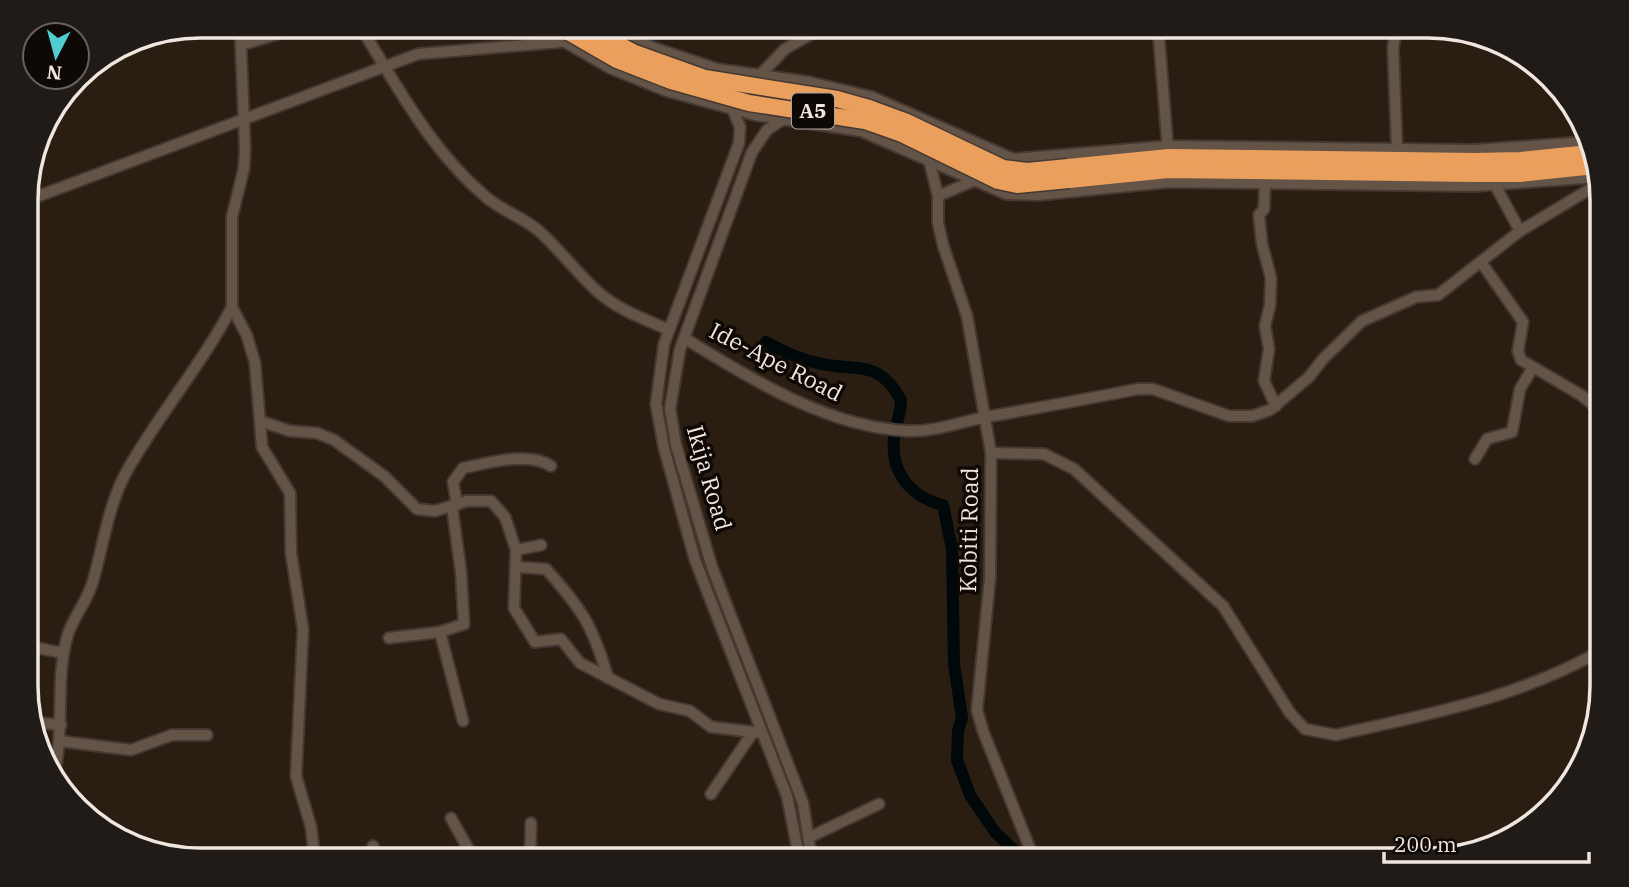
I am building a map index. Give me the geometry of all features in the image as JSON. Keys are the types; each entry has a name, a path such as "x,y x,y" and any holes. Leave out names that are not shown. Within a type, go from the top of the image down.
{"highway":[{"name":"A5","path":"569,38 671,81 749,103 865,121 902,134 998,181 1017,185 1069,173 1168,164 1497,161 1583,154"},
{"name":"A5","path":"607,38 635,52 705,78 827,97 869,108 907,122 1003,168 1069,173"},
{"name":"A5","path":"1168,164 1475,174 1520,174 1587,167"}],"street":[{"path":"240,38 244,168 232,217 232,307 251,348 262,447 290,493 291,553 303,629 296,776 311,827 314,848"},
{"path":"240,45 264,38"},
{"path":"367,38 450,162 487,199 532,225 599,293 669,330"},
{"path":"39,196 433,51 530,38"},
{"path":"567,38 641,81 733,110 826,123 861,131 1006,194 1024,195 1168,164 1265,181 1495,185 1589,178"},
{"path":"637,38 703,65 833,87 893,105 1013,159 1168,164 1397,149 1508,149 1579,143"},
{"path":"759,76 785,49 804,38"},
{"path":"1159,38 1168,164"},
{"path":"1395,38 1397,149"},
{"path":"826,123 833,87"},
{"name":"Ikija Road","path":"733,110 740,127 739,142 669,330 657,386 657,414 695,560 757,733 787,796 797,848"},
{"name":"Ikija Road","path":"785,118 766,130 752,152 684,338 671,389 670,409 676,445 712,567 803,803 811,848"},
{"name":"Kobiti Road","path":"929,160 938,196 938,223 967,316 991,453 990,578 977,710 1030,848"},
{"path":"938,196 974,181"},
{"path":"1265,181 1264,209 1259,215 1262,244 1271,278 1270,304 1265,326 1269,349 1264,381 1276,406 1309,377 1323,359 1362,321 1416,297 1438,295 1520,231 1589,189"},
{"path":"1495,185 1520,231"},
{"path":"1482,262 1523,322 1518,356 1532,369 1590,402"},
{"path":"56,759 61,726 63,653 72,624 92,584 112,504 125,473 232,307"},
{"name":"Ide-Ape Road","path":"684,338 737,370 818,411 907,431 1138,389 1153,389 1229,416 1252,416 1276,406"},
{"path":"1475,459 1488,439 1512,432 1520,389 1532,369"},
{"path":"260,421 290,431 317,433 334,440 384,476 417,509 425,512 481,499 491,501 505,517 516,550 514,608 532,639 539,642 561,639 580,663 659,704 690,711 711,727 757,733 711,794"},
{"path":"991,453 1044,454 1074,469 1223,606 1290,713 1305,729 1318,734 1336,735 1497,698 1552,677 1590,656"},
{"path":"389,638 440,632 463,626 453,482 463,468 517,460 541,461 551,466"},
{"path":"516,550 541,545"},
{"path":"516,567 546,569 569,595 591,625 608,678"},
{"path":"440,632 463,721"},
{"path":"38,648 63,653"},
{"path":"43,723 61,726"},
{"path":"59,741 131,750 172,735 207,735"},
{"path":"810,837 879,804"},
{"path":"452,818 468,848"},
{"path":"530,848 531,822"}],"waterway":[{"path":"766,342 814,362 876,373 893,387 901,400 894,445 898,469 911,488 943,505 952,549 954,664 962,718 958,731 957,760 970,795 995,832 1012,848"}]}
